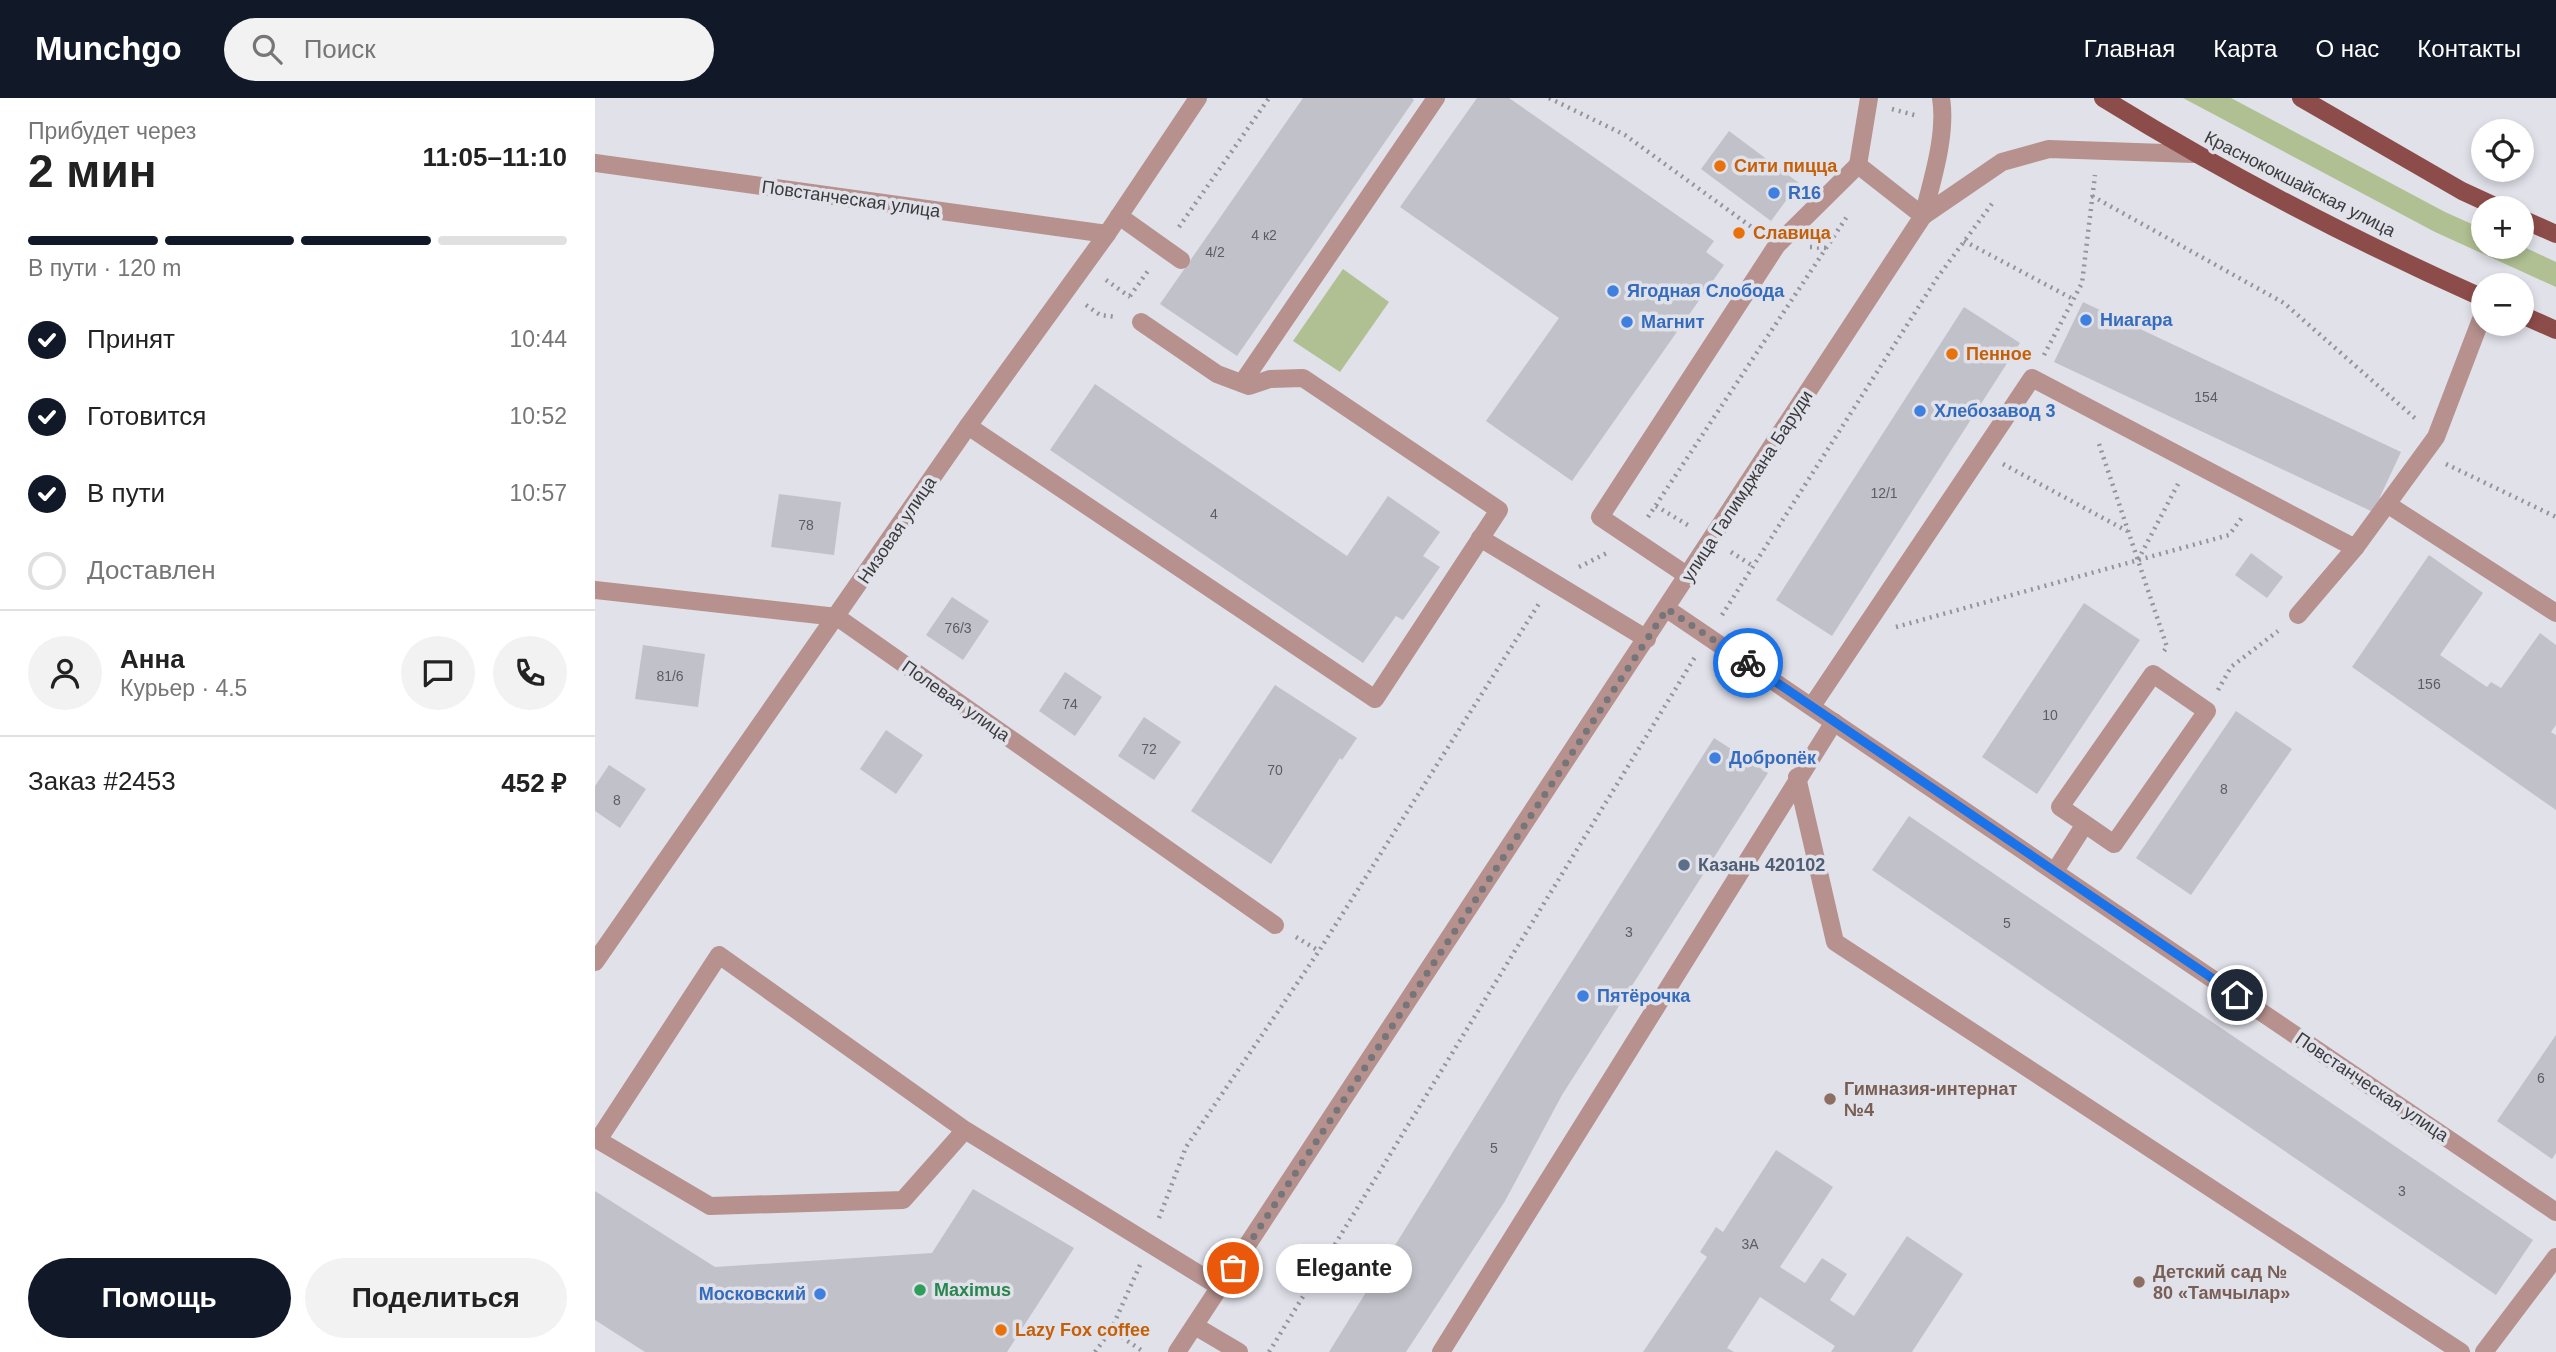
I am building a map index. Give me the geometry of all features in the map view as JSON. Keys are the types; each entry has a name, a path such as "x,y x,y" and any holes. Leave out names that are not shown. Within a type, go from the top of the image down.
{"main road":[{"name":"Краснококшайская улица","path":"2103,98 2193,154 2471,292"},
{"path":"2301,98 2473,196"},
{"path":"2534,224 2556,234"},
{"path":"2534,320 2556,330"}],"street":[{"name":"Низовая улица","path":"595,962 968,426 1107,234 1198,98"},
{"path":"1242,383 1436,98"},
{"path":"1688,576 1600,517 1777,245 1865,171 1869,98"},
{"name":"улица Галимджана Баруди","path":"1177,1352 1923,216 1938,154 1941,98"},
{"name":"улица Галимджана Баруди","path":"1923,216 2002,162 2049,149 2193,154"},
{"name":"Повстанческая улица","path":"595,163 1107,234"},
{"path":"1865,171 1923,216"},
{"path":"1119,216 1181,260"},
{"path":"968,426 1375,699 1499,510 1303,377 1270,379 1249,386 1217,374 1141,322"},
{"path":"2298,615 2355,548 2436,437 2475,336"},
{"path":"1812,706 2032,378 2355,548"},
{"path":"2387,504 2556,613"},
{"path":"1480,537 1647,639"},
{"name":"Полевая улица","path":"595,590 837,617 1275,925"},
{"name":"Повстанческая улица","path":"1667,609 2556,1212"},
{"path":"2153,674 2207,711 2114,844 2060,807 2153,674"},
{"path":"1441,1352 1833,722"},
{"path":"1797,777 1835,942 2461,1352"},
{"path":"2055,871 2085,824"},
{"path":"965,1130 903,1200 710,1206 598,1140 719,955 965,1130 1220,1287"},
{"path":"2484,1352 2556,1257"},
{"path":"1195,1325 1239,1352"}],"path":[{"path":"1130,296 1269,98"},
{"path":"1549,98 1625,135 1777,245 1827,248"},
{"path":"1888,108 1891,98"},
{"path":"1095,1352 1111,1330 1186,1147 1319,951 1553,581 1633,540 1827,248 1865,171"},
{"path":"2032,378 2082,283 2095,175 2083,172"},
{"path":"1269,1352 1708,636 1937,278 2002,190"},
{"path":"2091,196 2284,303 2436,437 2439,461 2556,517"},
{"path":"1964,241 2073,299"},
{"path":"1065,293 1100,314 1141,322"},
{"path":"2086,407 2167,647 2153,674"},
{"path":"1982,453 2128,532"},
{"path":"2138,560 2190,461"},
{"path":"1858,637 2229,535 2256,496"},
{"path":"2207,711 2231,667 2298,615"},
{"path":"1111,1330 1144,1352"}],"green space":[{"path":"2183,98 2231,98 2471,224 2471,248 2435,232"},
{"path":"2534,252 2556,262 2556,287 2534,277 2534,273 2525,273 2494,259 2534,259"},
{"path":"1343,269 1389,302 1340,372 1293,341"}],"building":[{"path":"1303,98 1414,100 1237,356 1160,304"},
{"name":"Ягодная Слобода","path":"1477,98 1509,98 1714,241 1706,252 1724,265 1572,481 1486,421 1559,318 1400,207"},
{"path":"1729,131 1799,183 1771,221 1701,169"},
{"path":"2083,302 2401,452 2373,512 2054,362"},
{"path":"1964,307 2020,343 1832,636 1776,600"},
{"path":"1095,384 1347,556 1388,496 1440,532 1423,556 1440,567 1403,620 1396,616 1363,663 1050,450"},
{"path":"779,494 841,502 834,555 771,547"},
{"path":"2251,553 2283,577 2267,598 2235,575"},
{"path":"2429,555 2483,593 2440,655 2487,687 2491,682 2501,688 2540,633 2556,645 2556,725 2551,732 2556,735 2556,810 2352,667"},
{"path":"952,597 989,621 963,660 926,635"},
{"path":"2084,603 2140,640 2037,794 1982,757"},
{"path":"643,645 705,654 698,707 635,699"},
{"path":"1065,672 1102,697 1075,736 1039,711"},
{"path":"1275,685 1357,738 1342,760 1340,758 1271,864 1191,811"},
{"path":"2236,711 2292,749 2191,895 2136,858"},
{"path":"1144,717 1181,742 1154,780 1118,756"},
{"path":"886,730 923,755 896,794 860,769"},
{"path":"1714,738 1768,773 1562,1095 1505,1201 1406,1352 1329,1352 1529,1029"},
{"path":"609,765 646,789 620,828 595,811 595,786"},
{"path":"1909,816 2533,1240 2496,1295 1872,870"},
{"path":"2556,1035 2556,1153 2552,1159 2497,1121"},
{"path":"1776,1150 1833,1187 1780,1267 1805,1283 1822,1258 1847,1274 1830,1300 1854,1316 1907,1236 1963,1274 1912,1352 1831,1352 1835,1346 1760,1297 1727,1348 1734,1352 1643,1352 1707,1257 1700,1252 1716,1227 1723,1232"},
{"name":"Московский","path":"973,1189 1074,1248 1007,1352 645,1352 595,1320 595,1191 715,1267 932,1253"}],"way so far":[{"path":"1233,1268 1667,609 1748,663"}],"place":[{"name":"Сити пицца","path":"1720,166"},
{"name":"R16","path":"1774,193"},
{"name":"Славица","path":"1739,233"},
{"name":"Ягодная Слобода","path":"1613,291"},
{"name":"Ниагара","path":"2086,320"},
{"name":"Магнит","path":"1627,322"},
{"name":"Пенное","path":"1952,354"},
{"name":"Хлебозавод 3","path":"1920,411"},
{"name":"Добропёк","path":"1715,758"},
{"name":"Казань 420102","path":"1684,865"},
{"name":"Пятёрочка","path":"1583,996"},
{"name":"Гимназия-интернат №4","path":"1830,1099"},
{"name":"Elegante","path":"1233,1268"},
{"name":"Детский сад № 80 «Тамчылар»","path":"2139,1282"},
{"name":"Maximus","path":"920,1290"},
{"name":"Московский","path":"820,1294"},
{"name":"Lazy Fox coffee","path":"1001,1330"}],"route":[{"path":"1748,663 2237,995"}]}
